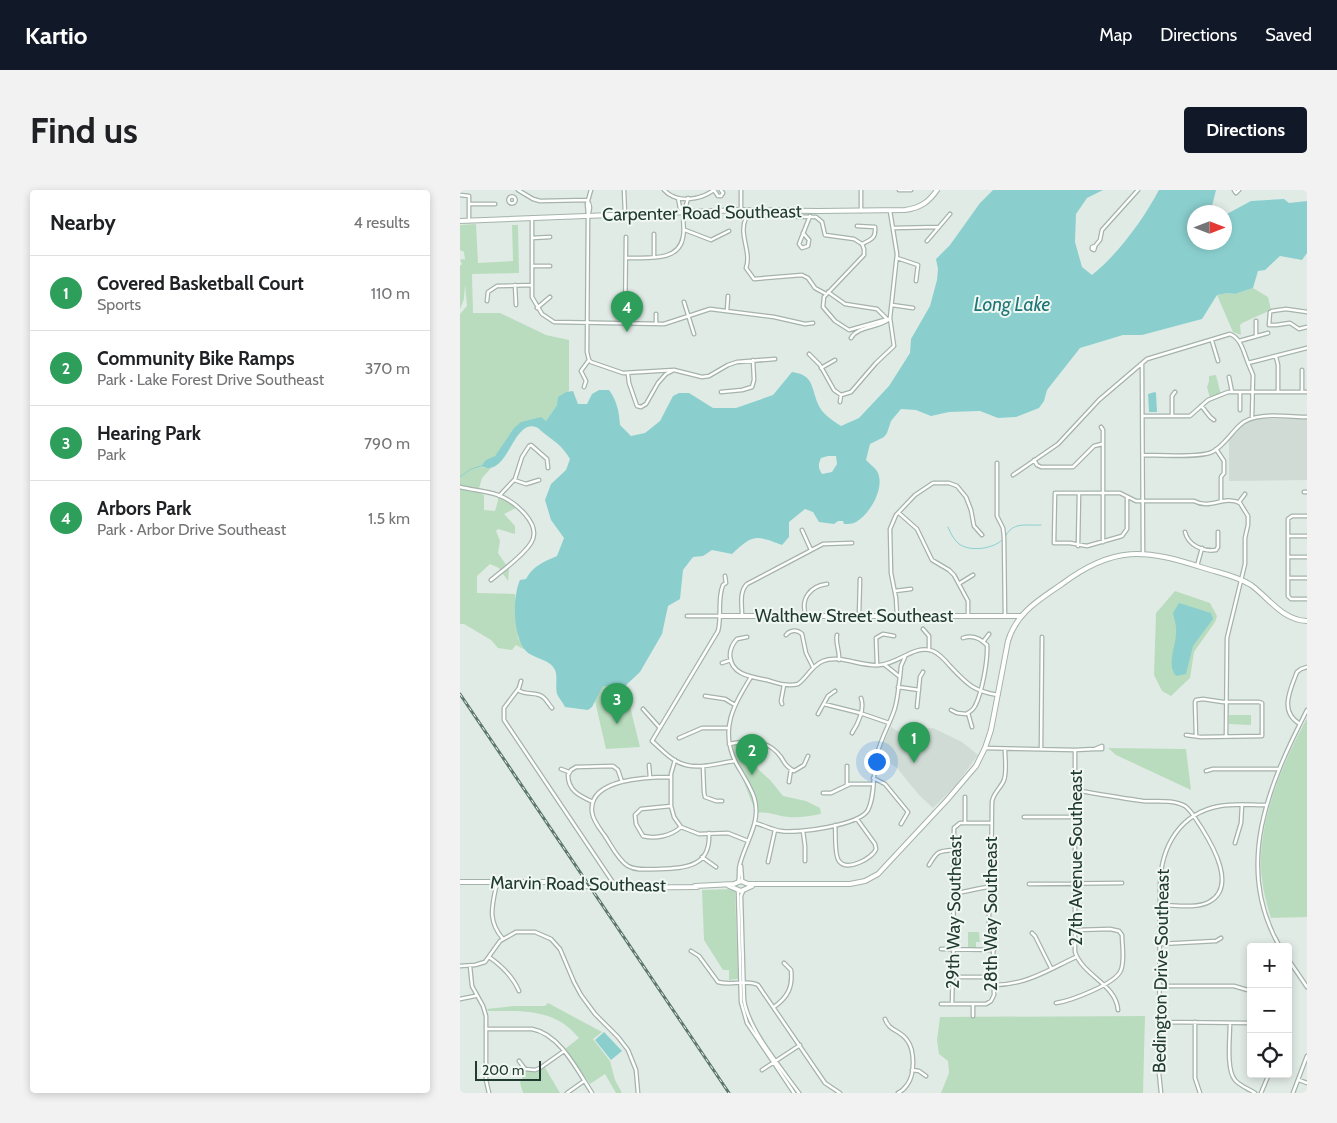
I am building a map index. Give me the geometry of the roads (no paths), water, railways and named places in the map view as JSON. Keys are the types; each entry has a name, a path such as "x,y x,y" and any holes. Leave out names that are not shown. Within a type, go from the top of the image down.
{"street":[{"path":"514,197 518,190 540,201 588,201"},
{"path":"589,360 587,352 587,204 591,190"},
{"path":"624,190 624,214"},
{"path":"664,190 671,196 678,198 699,198 714,190 720,196 723,194 721,190"},
{"path":"740,210 741,190"},
{"path":"861,190 861,211"},
{"path":"899,190 911,190"},
{"name":"Carpenter Road Southeast","path":"460,221 740,210 861,211 911,209 929,201 937,190"},
{"path":"1095,247 1100,240 1102,230 1138,190"},
{"path":"1234,190 1236,193 1239,190"},
{"path":"460,195 469,196 469,220"},
{"path":"678,198 681,210 684,212"},
{"path":"626,258 670,255 677,250 682,244 684,212 688,198"},
{"path":"469,204 495,204"},
{"path":"841,395 850,392 876,363 893,348 895,341 889,318 897,258 890,210"},
{"path":"928,241 950,214"},
{"path":"889,318 849,330 823,307 823,301 828,293 864,256 862,244 854,239 825,234 822,222 818,218 810,216 759,216 746,218 744,222 744,244 748,260 746,268 754,279 802,275 808,278 815,288 828,293 845,304 877,309 885,318 889,318"},
{"path":"803,233 809,240 808,246 805,248 799,246 800,240 810,216"},
{"path":"532,218 532,297 542,314 554,322 667,324 710,309 774,317 805,324 813,323"},
{"path":"856,226 875,227 876,235 874,239 862,244"},
{"path":"894,228 939,227"},
{"path":"684,230 711,240 729,231"},
{"path":"654,234 654,257"},
{"path":"625,324 626,236"},
{"path":"532,238 550,237"},
{"path":"897,258 918,265 916,281"},
{"path":"532,266 550,266"},
{"path":"486,301 488,292 497,286 532,284"},
{"path":"515,285 516,305"},
{"path":"728,296 728,311"},
{"path":"537,308 550,297"},
{"path":"684,302 694,334"},
{"path":"892,305 913,308"},
{"path":"1307,312 1286,309 1270,312 1269,324 1290,323 1299,329 1307,327"},
{"path":"656,314 656,324"},
{"path":"851,338 858,331 884,323 889,318"},
{"path":"1256,321 1256,336"},
{"path":"1239,341 1268,333"},
{"path":"1013,476 1059,444 1099,400 1143,362 1150,358 1230,334 1239,341 1253,375 1252,418"},
{"path":"1212,340 1218,361"},
{"path":"1248,363 1307,348"},
{"path":"809,354 821,368 834,390 841,395"},
{"path":"1276,356 1278,392"},
{"path":"589,360 628,373 673,370 705,377 734,363 775,359"},
{"path":"584,387 586,380 581,371 589,360"},
{"path":"721,392 752,387 754,380 753,360"},
{"path":"821,368 835,360"},
{"path":"1142,364 1143,553"},
{"path":"628,373 635,401 637,406 641,407 646,404 664,376 673,370"},
{"path":"1302,370 1302,392"},
{"path":"1229,377 1232,392"},
{"path":"1172,416 1172,396 1176,392"},
{"path":"1142,416 1190,416 1208,400 1232,392 1307,392"},
{"path":"1240,392 1240,410"},
{"path":"840,402 841,395"},
{"path":"1201,406 1206,410 1208,417 1214,420"},
{"path":"1143,455 1207,454 1216,449 1240,424 1252,418 1307,417"},
{"path":"1101,427 1103,430 1103,542"},
{"path":"1034,460 1041,467 1073,467 1094,446 1103,444"},
{"path":"499,496 514,480 528,446 531,445 547,459 548,468"},
{"path":"1216,449 1224,461 1224,472 1221,477 1221,500"},
{"path":"997,463 997,516 1003,528 1004,537 1005,616"},
{"path":"514,480 526,484 539,480"},
{"path":"897,616 891,573 890,529 893,521 915,495 929,484 954,484 966,497 974,526 982,535"},
{"path":"460,487 499,496 522,511 530,522 534,536 530,545 491,580"},
{"path":"1127,497 1127,529 1122,536 1087,546 1054,543 1055,494 1120,494 1127,497 1136,501 1194,501 1202,505 1208,505 1221,500 1239,502 1246,512 1248,520 1243,569 1227,638 1226,737"},
{"path":"1078,546 1079,494"},
{"path":"1239,502 1245,494"},
{"path":"899,513 917,528 932,560 950,571 960,584 968,601 968,616"},
{"path":"1307,516 1292,516 1289,517 1288,521 1288,596 1291,599 1307,599"},
{"path":"802,530 811,550"},
{"path":"1184,532 1188,541 1202,548 1216,550 1218,547 1218,532"},
{"path":"1288,536 1307,536"},
{"path":"742,615 743,588 756,579 823,544 852,544"},
{"path":"1197,566 1202,548"},
{"path":"737,886 744,883 855,884 874,877 886,868 976,766 991,730 1008,640 1020,616 1087,566 1110,557 1143,553 1160,555 1240,580 1255,589 1277,609 1297,619 1307,620"},
{"path":"1288,557 1307,557"},
{"path":"960,584 973,575"},
{"path":"725,576 726,583 720,592 721,616 718,631 652,741 675,760 688,766 703,766 735,761"},
{"path":"1288,578 1307,578"},
{"path":"859,616 860,579"},
{"path":"806,616 804,605 806,595 814,589 827,584"},
{"path":"895,591 911,589"},
{"name":"Walthew Street Southeast","path":"687,616 1020,616"},
{"path":"923,629 929,636 930,650"},
{"path":"786,635 793,630 799,631 802,634 806,653 813,667"},
{"path":"877,665 876,638 883,634 894,636"},
{"path":"983,642 989,634"},
{"path":"838,635 836,638 839,660"},
{"path":"746,637 740,637 734,641 730,648 731,660 737,670 751,677 784,685 798,684 813,667 827,660 839,660 861,665 877,665 893,662 918,650 930,650 940,655 966,683 979,691 998,695"},
{"path":"951,710 957,713 968,713 975,707 987,651 986,645 974,637 963,638"},
{"path":"1041,749 1042,637"},
{"path":"755,823 776,830 792,832 835,825 862,816 868,809 878,751 896,706 901,666 905,656"},
{"path":"722,663 731,660"},
{"path":"884,664 900,677"},
{"path":"1300,724 1291,717 1287,710 1287,703 1297,672 1302,668 1307,668"},
{"path":"917,706 920,677 923,672"},
{"path":"751,677 735,705 728,728 729,744 735,761 754,796 756,813 755,823 741,860 737,886 739,894 742,983 749,1020 794,1093"},
{"path":"521,681 518,690 504,708 504,720 617,888"},
{"path":"782,704 784,685"},
{"path":"898,687 919,690"},
{"path":"518,690 526,694 542,696 552,708"},
{"path":"818,714 831,692 835,691"},
{"path":"705,696 725,699 735,705"},
{"path":"852,733 860,713 861,698"},
{"path":"1186,735 1196,736 1226,737 1260,737 1264,735 1262,704 1260,702 1226,702 1203,699 1195,701 1196,736"},
{"path":"824,704 889,723"},
{"path":"643,709 660,728"},
{"path":"1278,943 1264,911 1258,877 1259,842 1267,805 1278,769 1307,710"},
{"path":"968,713 972,727"},
{"path":"679,738 702,728 728,728"},
{"path":"729,744 753,741 766,744 778,754 785,765 797,771 804,765 808,756"},
{"path":"985,748 1005,750 1075,750 1095,748"},
{"name":"28th Way Southeast","path":"941,1004 987,1004 994,995 994,950 989,923 992,798 1003,782 1005,750"},
{"name":"27th Avenue Southeast","path":"1075,750 1076,930 1074,934 1077,956 1115,996 1118,1010"},
{"path":"675,760 671,777 671,806 674,816 681,827 695,833 728,833 748,842"},
{"path":"593,802 579,796 568,782 570,772 576,767 610,765 618,770 622,782"},
{"path":"649,765 650,777"},
{"path":"703,766 705,797 722,801"},
{"path":"847,766 847,785"},
{"path":"561,769 570,772"},
{"path":"789,782 791,769"},
{"path":"1206,770 1278,769"},
{"path":"671,777 640,777 605,788 596,796 592,811 597,824 620,858 630,866 643,869 685,868 694,864 702,857 708,844 709,833"},
{"path":"873,778 885,784 908,812 901,824"},
{"path":"822,793 831,793 847,785 858,783 872,784"},
{"path":"1075,790 1177,803 1187,808 1194,816 1210,842 1217,859 1222,877 1221,888 1215,898 1205,904 1160,905"},
{"path":"965,797 965,823"},
{"path":"1235,843 1241,823 1242,805"},
{"name":"Bedington Drive Southeast","path":"1161,1093 1159,1080 1160,872 1164,854 1174,834 1194,816 1219,806 1267,805"},
{"path":"671,806 644,808 638,811 635,815 636,824 641,833 646,836 663,836 676,832 681,827"},
{"path":"630,814 635,815"},
{"path":"1024,817 1075,817"},
{"path":"835,825 836,852 839,861 842,864 852,864 872,856 876,848 857,819"},
{"name":"29th Way Southeast","path":"952,1004 954,828 960,823 991,823"},
{"path":"768,862 776,830"},
{"path":"803,831 805,861"},
{"path":"929,865 935,854 953,850"},
{"path":"702,857 716,867"},
{"path":"741,860 741,878 744,883 741,898 742,983"},
{"name":"Marvin Road Southeast","path":"460,882 551,882 592,888 737,886"},
{"path":"497,882 492,901 492,916 495,929 503,939"},
{"path":"1028,884 1122,883"},
{"path":"737,886 744,889 751,886 784,884"},
{"path":"953,893 967,892 980,887 991,887"},
{"path":"1056,1003 1075,998 1103,984 1121,972 1122,935 1116,930 1076,930"},
{"path":"460,966 470,966 485,962 503,939 516,932 530,931 547,936 557,944 581,995 595,1014 628,1050 636,1070 638,1093"},
{"path":"1032,933 1051,968"},
{"path":"1160,944 1216,940 1221,938"},
{"path":"941,949 994,950"},
{"path":"691,950 699,956 718,982 753,983 758,985 825,1082 840,1093"},
{"path":"994,985 1015,984 1077,956"},
{"path":"489,957 506,971 517,985 519,992"},
{"path":"774,1007 787,996 791,985 791,970 784,963"},
{"path":"1292,965 1307,987"},
{"path":"470,966 470,979 476,996 485,1011 486,1080 489,1093"},
{"path":"952,977 994,977"},
{"path":"1160,986 1237,986 1247,990"},
{"path":"460,999 476,996"},
{"path":"973,1004 973,1016"},
{"path":"884,1019 890,1028 902,1035 908,1042 912,1053 912,1070 909,1082 898,1093"},
{"path":"1160,1022 1247,1023"},
{"path":"1195,1022 1195,1078 1200,1093"},
{"path":"1230,1023 1231,1072 1238,1083 1255,1093"},
{"path":"486,1028 539,1030 554,1039 592,1093"},
{"path":"762,1070 800,1045"},
{"path":"519,1061 525,1069 535,1070 564,1051"},
{"path":"1293,1093 1307,1057"},
{"path":"775,1061 798,1093"},
{"path":"912,1070 920,1071 926,1076"},
{"path":"1261,1093 1267,1078"},
{"path":"1299,1080 1307,1084"},
{"path":"567,1093 584,1081"}],"water":[{"name":"Long Lake","path":"993,190 1103,190 1087,198 1076,214 1075,242 1082,267 1092,275 1102,267 1129,236 1159,190 1216,190 1212,205 1187,205 1187,250 1232,250 1232,211 1251,201 1284,199 1289,203 1307,201 1307,253 1302,260 1280,256 1265,270 1258,271 1253,288 1235,294 1217,295 1202,319 1142,335 1123,335 1080,348 1047,390 1044,401 1039,408 1016,417 998,418 980,411 949,412 931,416 916,410 901,409 891,421 884,437 870,444 866,460 877,471 879,485 871,507 861,518 855,523 850,524 844,524 843,521 838,521 834,524 819,522 813,512 805,509 789,522 789,537 782,545 766,539 755,538 745,543 732,554 712,550 703,556 693,557 683,570 680,599 668,606 662,634 640,672 625,686 603,686 592,707 588,710 565,707 557,694 556,673 553,666 529,654 518,637 515,607 517,587 520,580 526,579 543,562 557,556 564,538 551,520 545,500 551,484 566,470 570,459 559,445 538,428 528,427 521,432 498,465 490,468 481,466 486,460 495,456 514,428 521,422 541,417 546,421 557,405 558,397 566,392 573,391 578,404 587,404 592,394 599,390 609,390 617,406 620,425 631,436 645,433 660,421 673,396 679,393 689,393 713,408 736,408 773,395 792,372 808,379 820,408 841,426 859,418 889,386 910,353 911,339 930,306 937,280 938,269 936,259 950,245 980,203","holes":["828,456 836,456 837,464 832,472 822,474 819,466 821,458"]},
{"path":"1155,392 1157,412 1149,412 1148,394"},
{"path":"1179,603 1211,613 1213,619 1193,646 1186,674 1176,676 1172,666 1172,655 1176,638 1176,625 1173,613"},
{"path":"604,1032 622,1051 611,1060 595,1040"}],"waterway":[{"path":"460,477 471,469 481,466"},
{"path":"1005,537 1016,526 1041,525"},
{"path":"948,527 957,542 969,548 993,546 1002,540"}],"railway":[{"path":"460,694 729,1093"}],"place":[{"name":"Arbors Park","path":"627,332"},
{"name":"Hearing Park","path":"617,724"},
{"name":"Covered Basketball Court","path":"914,763"},
{"name":"Community Bike Ramps","path":"752,775"}]}
